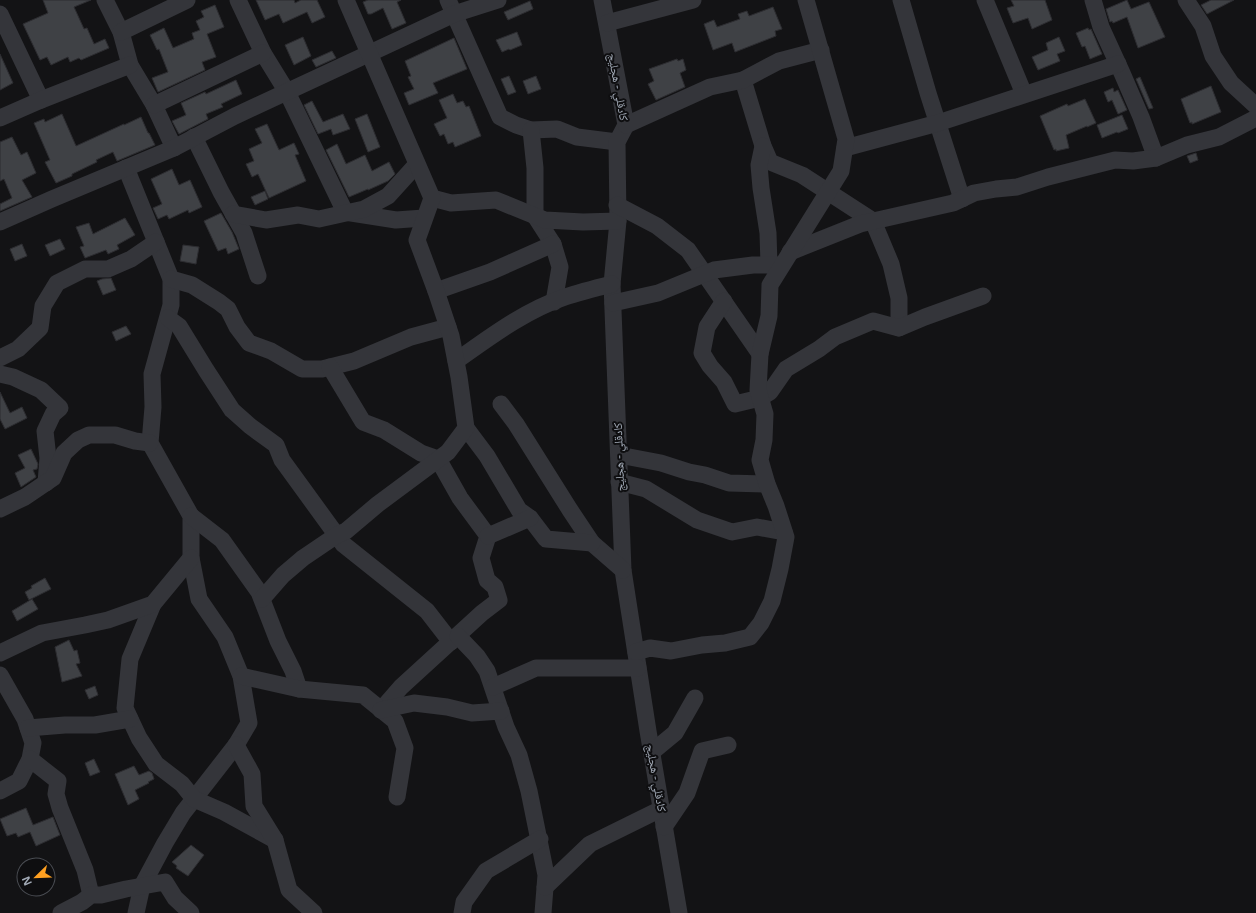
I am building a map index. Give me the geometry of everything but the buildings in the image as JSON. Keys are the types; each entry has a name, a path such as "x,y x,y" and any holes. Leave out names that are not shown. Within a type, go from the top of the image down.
{"street":[{"path":"105,0 121,32 130,65 154,105 174,148"},
{"path":"121,32 187,0"},
{"path":"238,0 262,53 287,92 345,212"},
{"path":"346,0 432,198 417,240 448,327 460,377 466,428 487,456 519,510 530,518 546,539 592,543"},
{"path":"0,222 174,148 235,116 370,53 451,7 498,0"},
{"name":"كادقلي - هجليج","path":"602,0 626,124 617,142 618,213 612,284 623,570 679,913"},
{"path":"607,23 693,0"},
{"path":"493,687 536,668 637,660 650,648 671,652 702,645 725,644 750,637 761,623 772,601 786,537 760,460 764,440 765,414 758,390 760,354 769,316 770,285 781,261 841,171 846,139 806,0"},
{"path":"901,0 962,199"},
{"path":"985,0 1024,94"},
{"path":"1093,0 1101,28 1141,117 1156,158"},
{"path":"1186,0 1203,26 1213,56 1231,84 1256,106"},
{"path":"451,7 500,117 531,130 556,129 577,137 617,142"},
{"path":"0,14 41,100"},
{"path":"626,124 710,87 743,80 779,61 821,50"},
{"path":"154,105 262,53"},
{"path":"845,148 938,123 1118,64"},
{"path":"0,118 130,65"},
{"path":"743,80 763,146 770,162 802,175 873,221 891,264 899,298 899,328"},
{"path":"613,303 658,293 714,270 781,261 860,224 953,203 974,193 996,188 1017,187 1048,177 1115,160 1133,162 1156,158 1187,145 1218,137 1256,118"},
{"path":"531,130 535,168 535,216 552,244 560,267 554,302"},
{"path":"194,137 221,192 244,233 258,276"},
{"path":"763,146 759,165 760,188 768,233 781,261"},
{"path":"233,214 266,220 298,215 319,219 364,209 388,196 417,164"},
{"path":"126,168 171,279 171,305 152,374 150,443 192,516 222,540 259,592 278,641 293,671 298,689"},
{"path":"432,198 451,203 496,200 545,220 583,222 618,213 657,226 688,250 760,354"},
{"path":"345,212 396,220 424,218"},
{"path":"0,358 18,349 40,328 44,306 57,283 85,269 108,269 130,259 156,242"},
{"path":"436,291 490,272 552,244"},
{"path":"171,279 192,285 220,302 228,309 248,343 271,351 302,369 322,369 354,361 411,337 448,327"},
{"path":"456,361 524,316 564,298 612,284"},
{"path":"724,301 706,327 702,353 710,366 724,382 735,404 760,398 770,392 786,369 819,349 835,337 873,321 899,328 924,317 983,296"},
{"path":"168,318 179,326 232,410 250,426 276,445 282,460 343,544 427,611 454,639 480,661 487,671 506,727 519,755 529,791 546,875 543,913"},
{"path":"330,367 363,422 384,430 421,453 438,459 460,498 488,536"},
{"path":"0,374 13,377 42,390 60,408 53,414 45,430 48,458 46,483"},
{"path":"501,404 516,424 592,543 623,570"},
{"path":"262,599 283,575 303,558 337,535 346,531 378,504 448,452 466,428"},
{"path":"0,509 25,497 53,478 64,453 78,440 88,435 114,435 135,441 150,443"},
{"path":"618,455 661,463 729,483 767,484"},
{"path":"619,482 646,489 697,520 732,532 757,527 784,532"},
{"path":"136,913 142,886 169,837 183,814 236,745 248,723 241,676 225,637 199,599 190,558 192,516"},
{"path":"488,536 530,518"},
{"path":"381,710 401,687 482,613 499,600 495,587 487,580 482,558 488,536"},
{"path":"190,558 153,604 130,659 125,708 139,738 156,764 182,784 194,799 224,812 275,840"},
{"path":"0,652 42,633 108,620 153,604"},
{"path":"0,675 25,719 33,743 30,759 19,781 0,791"},
{"path":"241,676 298,689 363,695 395,721 405,748 397,797"},
{"path":"652,752 675,733 695,698"},
{"path":"381,710 414,703 447,707 472,713 501,711"},
{"path":"28,728 65,725 95,725 130,719"},
{"path":"236,745 252,774 254,806 275,840 289,890 314,913"},
{"path":"664,827 687,794 702,751 728,745"},
{"path":"30,759 58,781 56,794 60,808 85,870 91,895"},
{"path":"545,887 590,844 661,810"},
{"path":"462,913 464,902 486,871 540,840"},
{"path":"61,913 82,902 91,895 101,895 164,882 175,898 191,913"}]}
